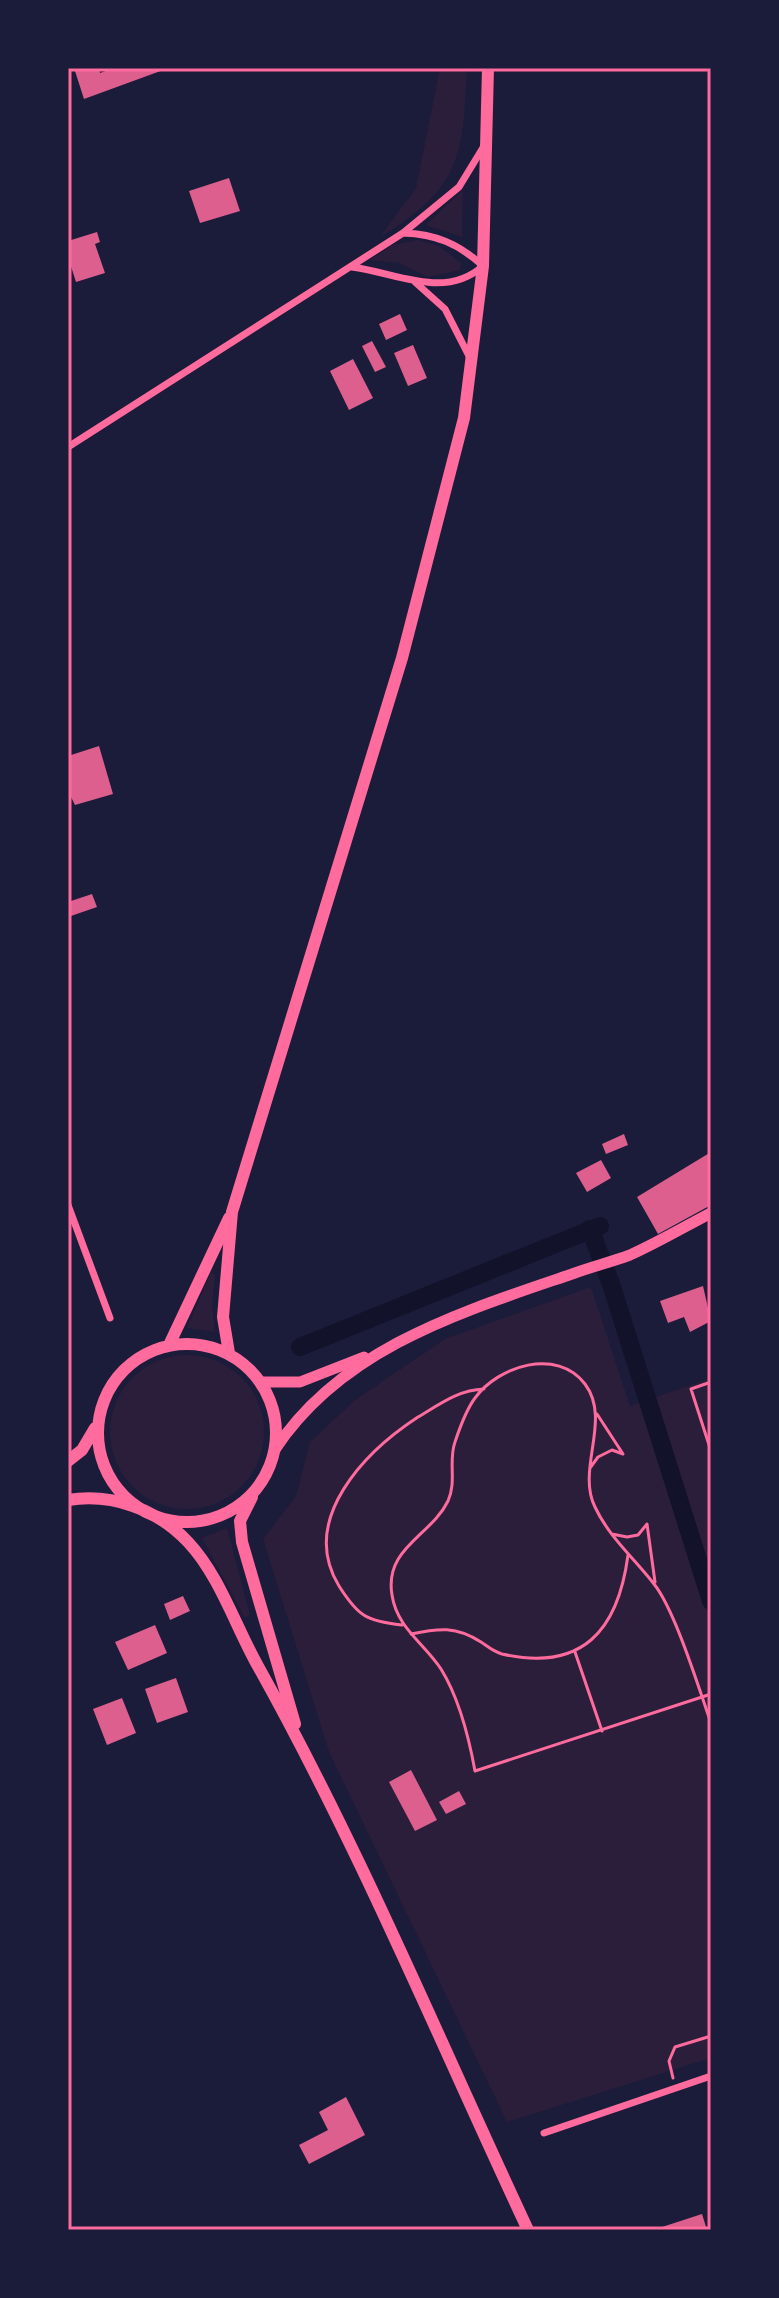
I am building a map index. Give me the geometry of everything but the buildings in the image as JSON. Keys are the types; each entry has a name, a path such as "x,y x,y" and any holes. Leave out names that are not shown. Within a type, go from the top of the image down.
{"main road":[{"path":"170,1343 232,1212 402,658 446,496 472,364 483,266 488,68"},
{"path":"229,1353 223,1317 232,1212"},
{"path":"261,1382 300,1382 380,1351 426,1327 629,1255 711,1213"},
{"path":"68,1461 82,1450 98,1422 106,1395 122,1371 143,1355 170,1343 200,1343 229,1353 261,1382 274,1415 274,1451"},
{"path":"302,1746 242,1542 240,1521 274,1451 295,1418 380,1351"},
{"path":"98,1422 97,1445 103,1468 124,1496 188,1541 211,1574 302,1746 528,2230"},
{"path":"68,1500 108,1497 153,1516 185,1522 210,1518 233,1509 258,1486"}],"street":[{"path":"68,447 403,233 459,187 487,141"},
{"path":"352,267 444,285 468,279 483,266 467,251 443,239 403,233"},
{"path":"410,278 445,309 472,364"},
{"path":"68,1205 110,1318"},
{"path":"544,2133 711,2076"}],"path":[{"path":"590,1468 598,1457 612,1450 623,1454 595,1410 584,1383 557,1365 529,1363 502,1374 476,1396 453,1449 455,1476 448,1502 393,1566 391,1595 402,1625 442,1670 469,1737 475,1771 711,1694"},
{"path":"711,1382 691,1389 711,1451"},
{"path":"402,1625 365,1619 349,1602 331,1572 327,1548 331,1520 342,1492 359,1464 384,1439 465,1390 485,1389"},
{"path":"595,1410 590,1468 593,1504 628,1555 656,1585"},
{"path":"612,1534 627,1537 638,1535 647,1524 656,1585 711,1723"},
{"path":"411,1634 441,1628 464,1631 499,1653 545,1658 575,1652 600,1635 617,1608 628,1555"},
{"path":"575,1652 602,1731"},
{"path":"673,2078 669,2061 675,2047 711,2036"}],"shaded area":[{"path":"440,68 467,68 463,125 452,168 427,202 380,237 416,188"},
{"path":"463,190 462,237 426,225"},
{"path":"418,240 439,246 461,263 460,270 428,277 399,263 369,260 393,245"},
{"path":"211,1272 215,1275 212,1306 215,1332 187,1328"},
{"path":"591,1287 630,1406 711,1378 711,2058 507,2122 329,1752 263,1539 296,1496 310,1442 355,1400 445,1339"},
{"path":"187,1355 216,1361 241,1378 258,1403 264,1432 258,1461 241,1486 216,1503 187,1509 158,1503 133,1486 116,1461 110,1432 116,1403 133,1378 158,1361"},
{"path":"227,1528 250,1615 245,1618 202,1538"}],"waterway":[{"path":"300,1347 600,1226"},
{"path":"590,1229 611,1284 711,1601"}]}
